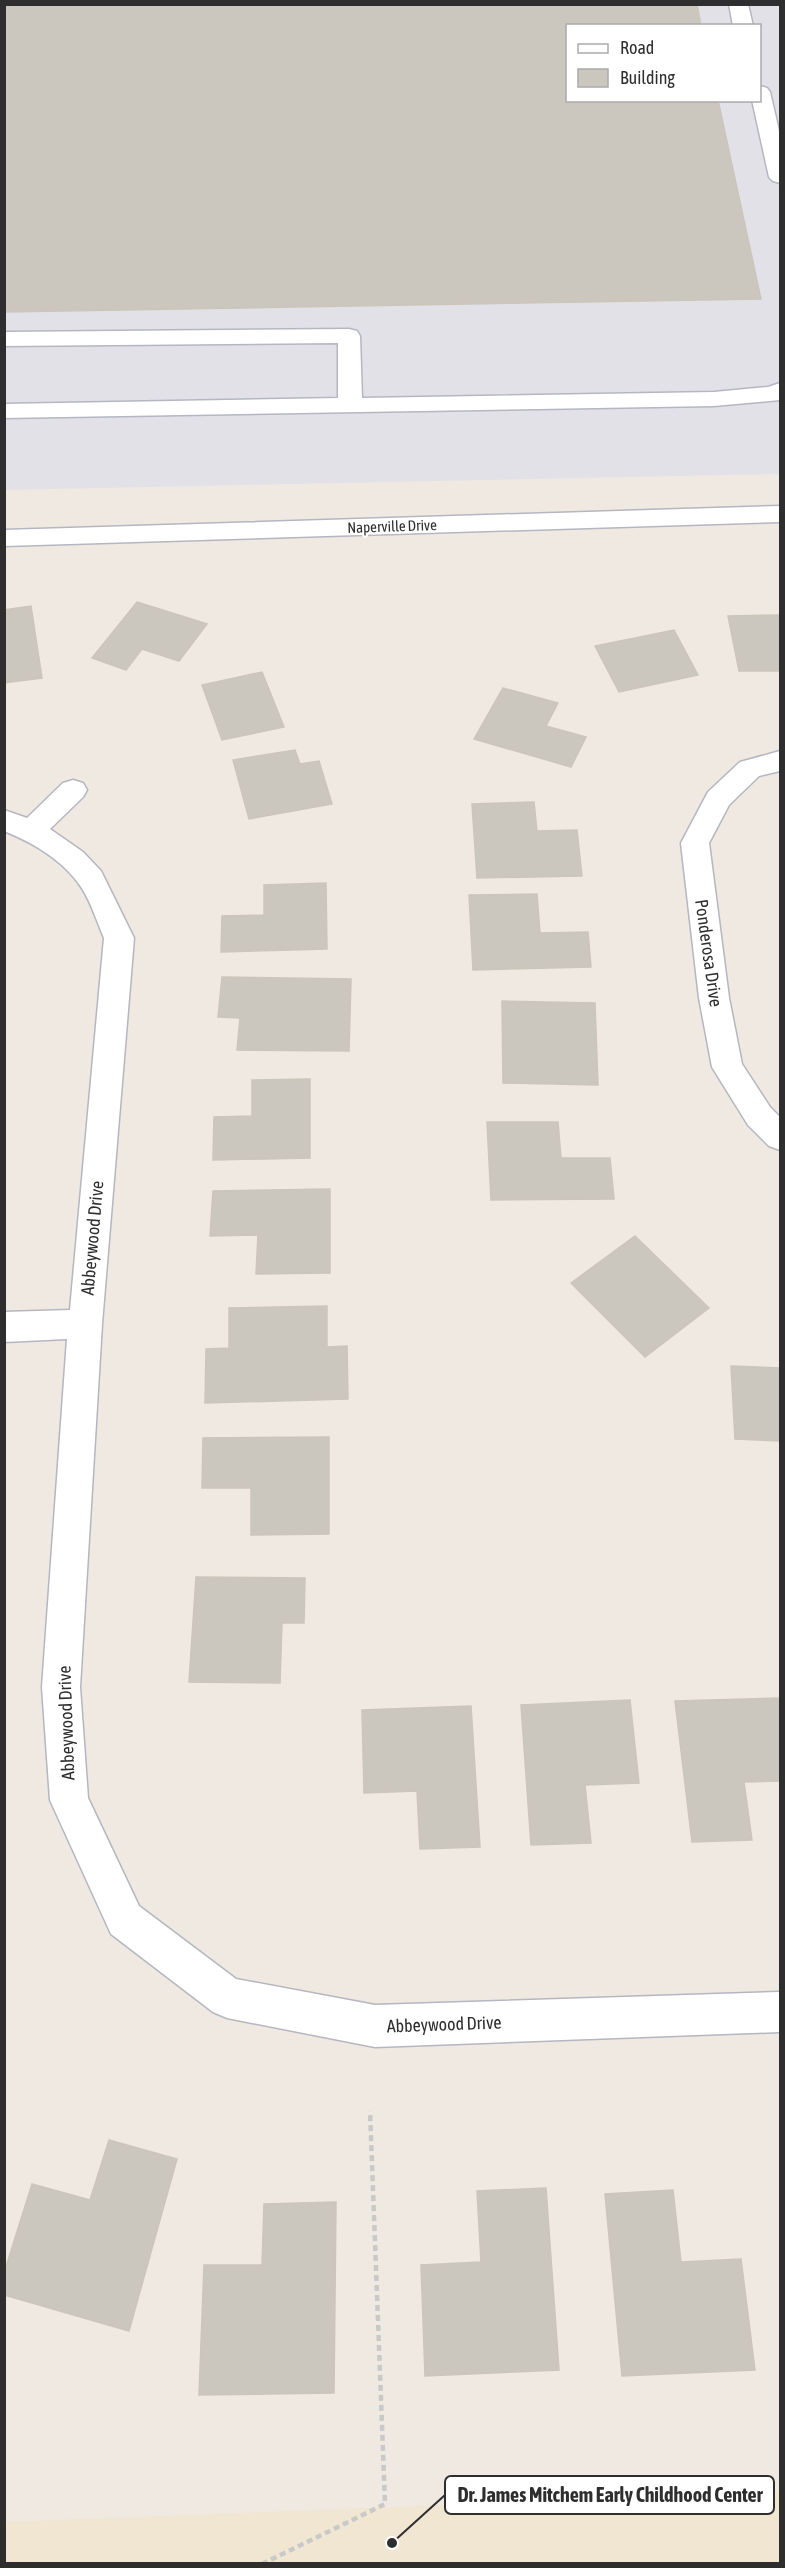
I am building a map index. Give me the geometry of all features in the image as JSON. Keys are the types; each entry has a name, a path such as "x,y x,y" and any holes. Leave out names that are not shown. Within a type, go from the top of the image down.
{"street":[{"path":"738,4 743,24"},
{"path":"761,100 780,177"},
{"path":"4,339 349,336 350,405"},
{"path":"4,411 714,399 774,394 780,390"},
{"name":"Naperville Drive","path":"4,538 780,514"},
{"name":"Ponderosa Drive","path":"780,761 750,769 718,799 695,843 714,998 727,1067 759,1116 780,1137"},
{"name":"Abbeywood Drive","path":"18,825 73,790"},
{"name":"Abbeywood Drive","path":"18,825 55,844 91,880 118,938 85,1324 61,1687 69,1800 125,1920 227,1998 375,2026 780,2012"},
{"path":"4,1327 85,1324"}],"path":[{"path":"262,2564 385,2505 370,2111"}],"shaded area":[{"path":"4,5 780,5 780,474 5,490"},
{"path":"780,2492 780,2563 5,2563 5,2522"}],"building":[{"path":"4,4 697,4 701,24 566,24 566,102 718,102 761,299 4,312"},
{"path":"137,602 207,624 179,661 142,649 126,670 92,658"},
{"path":"31,606 42,678 4,683 4,610"},
{"path":"780,615 780,671 739,671 728,616"},
{"path":"674,630 698,675 619,692 595,646"},
{"path":"262,672 284,727 222,740 202,685"},
{"path":"503,688 558,703 546,726 586,737 571,767 474,739"},
{"path":"295,750 300,764 319,761 332,804 249,819 233,760"},
{"path":"534,802 537,831 577,830 582,876 477,878 472,804"},
{"path":"326,883 327,949 221,952 222,916 264,915 264,885"},
{"path":"537,894 540,933 588,932 591,967 473,970 469,895"},
{"path":"222,977 351,979 349,1051 237,1050 240,1018 218,1017"},
{"path":"502,1001 595,1003 598,1085 503,1083"},
{"path":"310,1079 310,1158 213,1160 214,1117 252,1116 252,1080"},
{"path":"487,1122 558,1122 561,1158 610,1158 614,1199 491,1200"},
{"path":"330,1189 330,1273 256,1274 258,1235 210,1236 213,1191"},
{"path":"635,1236 709,1308 645,1357 571,1283"},
{"path":"327,1306 327,1347 347,1346 348,1399 205,1403 206,1349 229,1348 229,1308"},
{"path":"731,1366 780,1368 780,1441 735,1439"},
{"path":"329,1437 329,1534 251,1535 251,1488 202,1488 203,1438"},
{"path":"196,1577 305,1578 304,1623 282,1623 280,1683 189,1682"},
{"path":"780,1698 780,1781 744,1782 752,1840 692,1842 675,1701"},
{"path":"630,1700 639,1783 585,1785 591,1843 531,1845 521,1705"},
{"path":"471,1706 480,1847 420,1849 417,1791 364,1793 362,1710"},
{"path":"109,2140 177,2159 129,2331 4,2295 4,2273 32,2184 90,2200"},
{"path":"546,2188 559,2370 425,2376 421,2265 481,2262 477,2191"},
{"path":"673,2190 681,2262 741,2259 755,2370 622,2376 605,2194"},
{"path":"336,2202 334,2393 199,2395 204,2265 262,2265 264,2204"}],"place":[{"name":"Dr. James Mitchem Early Childhood Center","path":"392,2543"}]}
